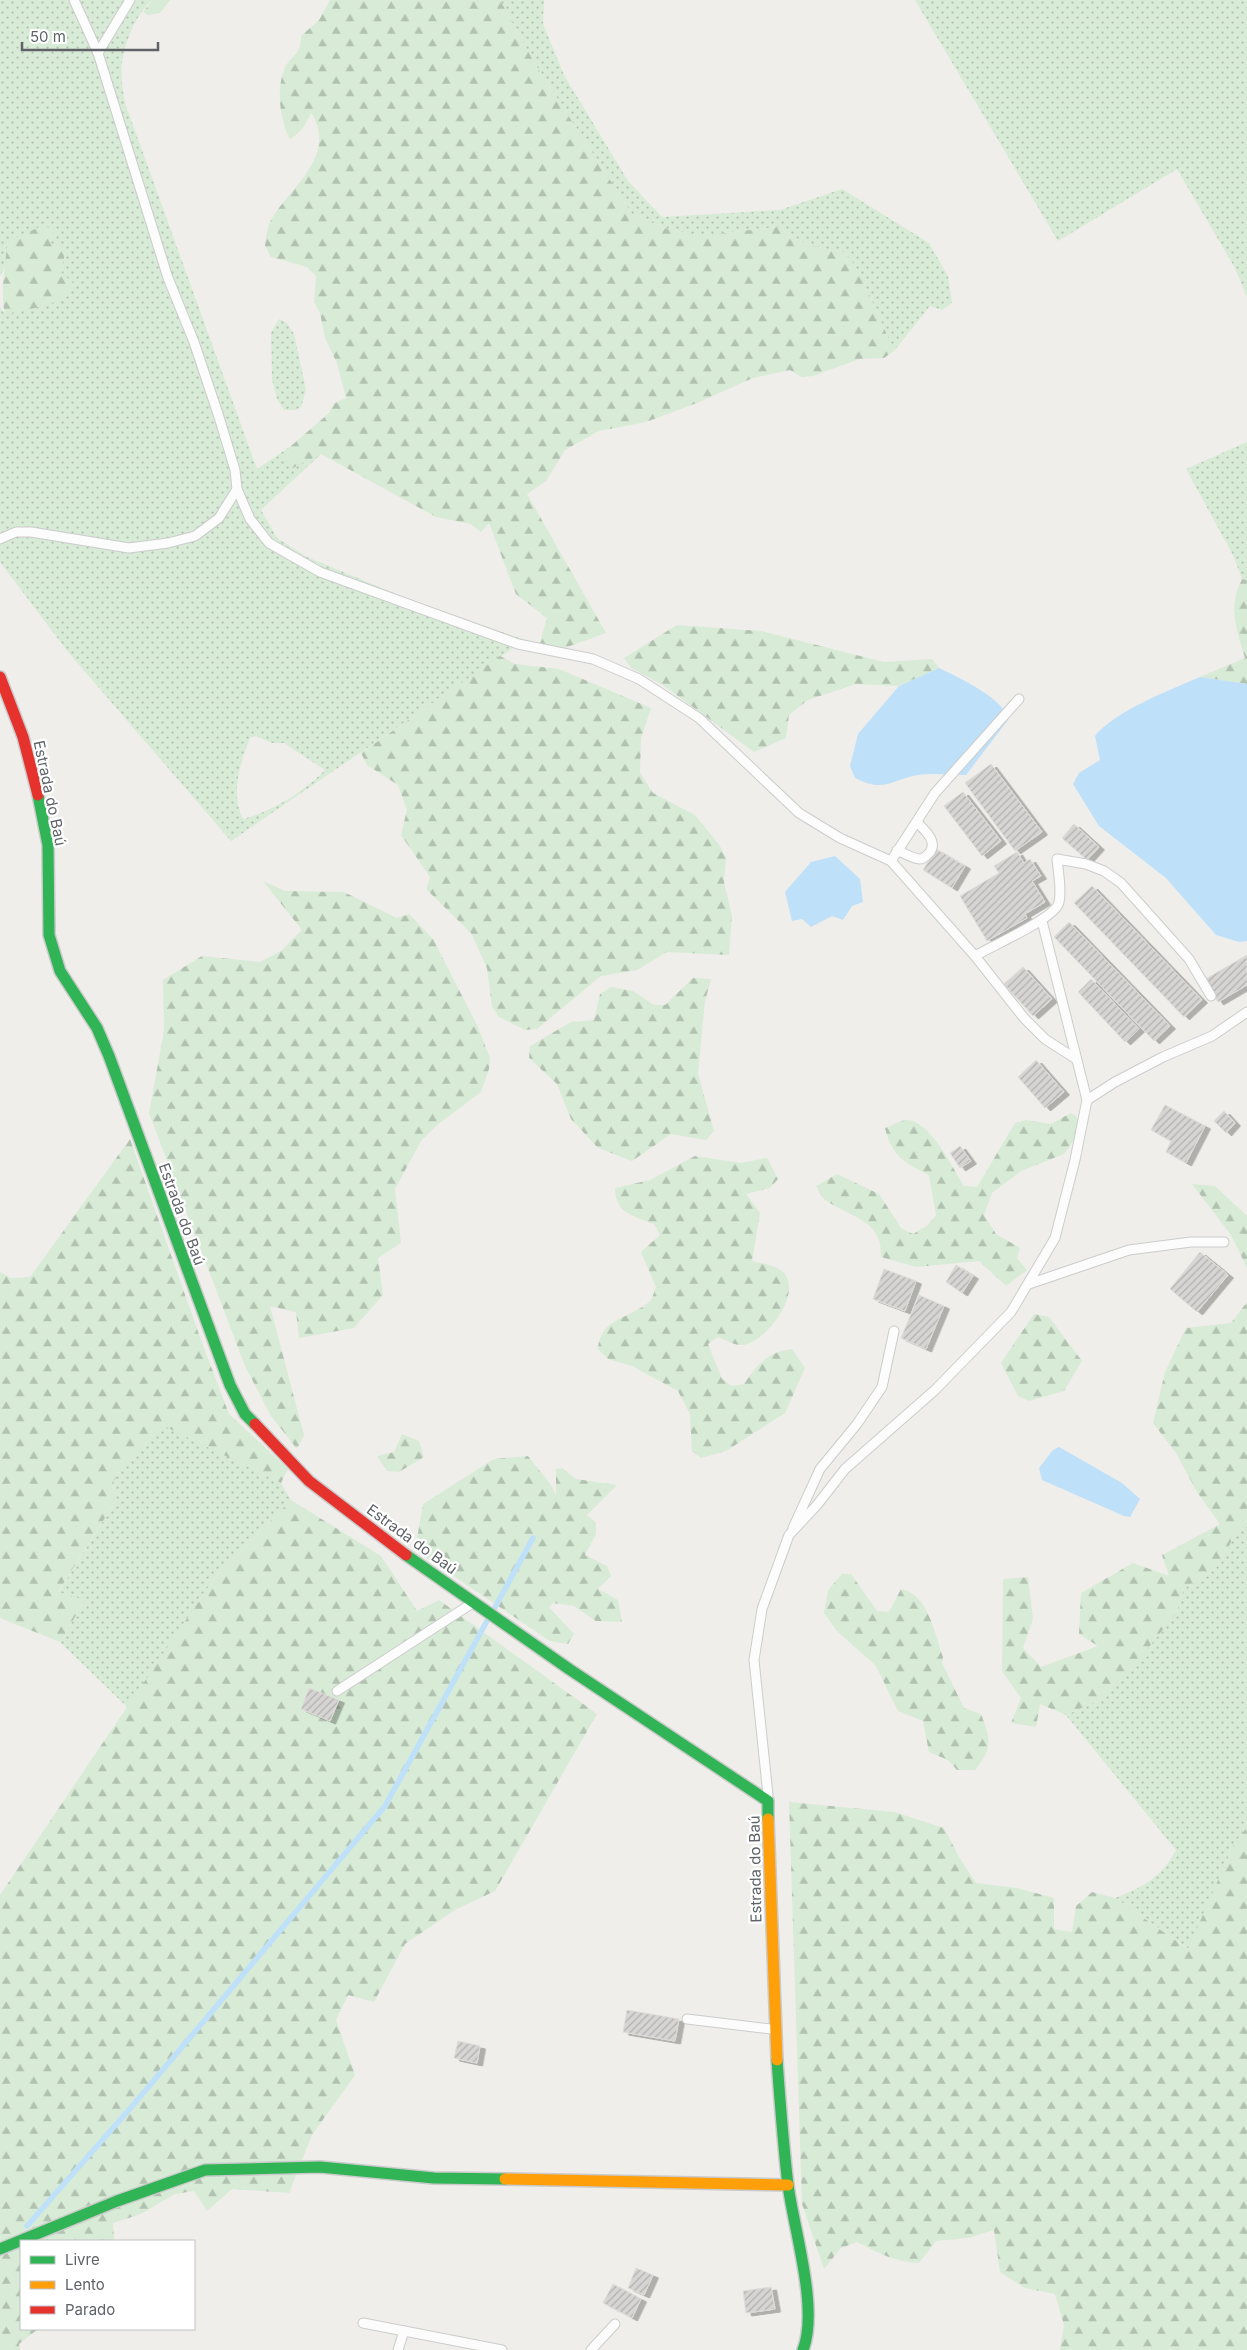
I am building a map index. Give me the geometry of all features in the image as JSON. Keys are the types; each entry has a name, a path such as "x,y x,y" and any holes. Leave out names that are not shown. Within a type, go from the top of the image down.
{"street":[{"name":"Estrada do Baú","path":"0,677 23,737 39,800 48,845 49,935 60,971 98,1028 164,1213 230,1385 245,1414 310,1481 416,1563 474,1601 569,1669 768,1801 774,2030 788,2185 809,2310 807,2340 803,2350"},
{"path":"22,2240 117,2201 205,2170 320,2167 434,2178 788,2185"},
{"path":"0,2249 20,2241"}],"lane":[{"path":"74,0 98,53 168,278 194,342 219,417 235,470 236,489 250,519 269,543 320,572 518,644 593,659 639,679 699,718 799,813 840,838 891,861 975,956 1024,1018 1044,1039 1076,1058"},
{"path":"98,53 130,0"},
{"path":"0,538 16,532 32,532 129,548 168,543 195,536 219,518 236,489"},
{"path":"891,861 935,793 1019,699"},
{"path":"897,850 920,859 924,859 930,853 933,846 932,840 916,822"},
{"path":"975,956 1042,921 1055,912 1060,903 1057,859 1086,864 1104,871 1121,883 1189,959 1211,996"},
{"path":"790,1535 817,1505 845,1469 934,1390 1011,1312 1055,1238 1088,1100 1042,921"},
{"path":"1088,1100 1139,1069 1212,1036 1247,1012"},
{"path":"1029,1284 1129,1250 1191,1242 1224,1242"},
{"path":"768,1801 754,1660 762,1609 790,1535 820,1469 857,1424 882,1387 894,1332"},
{"path":"337,1691 474,1601"},
{"path":"687,2019 774,2030"},
{"path":"363,2323 502,2350"},
{"path":"591,2350 614,2324"},
{"path":"398,2350 404,2331"}],"green space":[{"path":"0,0 153,0 141,12 132,28 126,46 121,72 125,103 257,469 291,446 286,458 321,454 261,510 277,538 307,557 406,598 525,640 231,841 68,652 0,562 0,307 5,314 8,241 5,267 0,276","holes":["256,736 272,743 284,743 325,770 287,800 265,812 243,819 239,809 237,789 240,768 246,748 250,738"]},
{"path":"153,0 170,0 160,13 148,15 143,12"},
{"path":"330,0 500,0 535,64 632,214 667,229 693,234 717,234 777,227 808,245 843,252 852,261 864,283 894,351 884,358 859,359 813,376 801,377 790,370 753,378 697,403 646,422 599,431 565,450 546,481 527,494 606,633 559,650 539,646 547,618 516,594 489,523 481,532 471,524 436,517 321,454 291,469 286,458 291,446 328,414 335,403 346,398 337,363 325,338 320,313 314,302 316,276 307,267 271,257 265,246 271,220 308,170 315,157 319,143 318,128 311,113 303,128 290,139 280,105 280,87 284,70 299,48 301,36 319,20"},
{"path":"500,0 544,0 543,24 564,75 628,181 662,217 780,210 842,189 929,243 948,276 952,303 942,310 930,306 894,351 864,283 843,252 808,245 777,227 717,234 693,234 667,229 632,214 535,64"},
{"path":"915,0 1247,0 1247,297 1235,268 1177,169 1058,241"},
{"path":"44,225 54,231 51,244 66,248 61,272 74,284 64,297 55,302 5,314 3,288 8,241"},
{"path":"279,319 287,323 294,334 306,390 301,407 296,410 284,410 277,399 272,379 271,333"},
{"path":"1247,442 1247,580 1242,579 1233,555 1186,469"},
{"path":"1242,579 1247,580 1247,684 1200,677 1245,658 1234,609 1237,590"},
{"path":"677,625 761,631 884,662 932,659 939,668 899,686 856,684 808,700 789,715 786,738 754,752 663,685 631,668 624,658"},
{"path":"500,656 515,664 559,669 651,708 641,738 640,773 653,793 695,815 720,846 726,858 724,882 732,916 729,955 667,952 637,970 601,976 537,1029 525,1030 499,1017 492,1007 487,968 471,933 426,889 430,877 401,835 407,810 398,785 367,765 361,753"},
{"path":"263,881 285,891 344,892 397,918 409,914 433,939 477,1025 490,1058 489,1069 481,1092 437,1125 421,1141 395,1189 401,1243 378,1258 383,1295 354,1328 299,1338 296,1312 270,1306 304,1435 297,1449 271,1416 245,1366 149,1113 164,1031 163,980 202,956 260,962 281,951 302,930"},
{"path":"693,978 711,979 705,1001 698,1074 714,1131 706,1140 671,1134 632,1161 598,1148 571,1119 557,1084 529,1058 530,1046 571,1022 594,1020 600,994 611,987 633,991 654,1005 665,1005"},
{"path":"1071,1113 1076,1116 1080,1125 1076,1137 1064,1154 1021,1171 992,1193 984,1215 996,1234 1020,1248 1017,1258 1027,1270 1006,1286 979,1261 916,1267 881,1257 880,1244 876,1234 870,1227 862,1220 824,1199 816,1186 837,1174 879,1194 901,1228 913,1234 927,1226 936,1215 929,1175 913,1167 895,1152 885,1128 905,1120 916,1122 932,1136 964,1186 977,1187 1015,1123 1026,1120 1051,1124"},
{"path":"130,1139 229,1414 288,1469 281,1483 162,1425 111,1484 117,1499 58,1592 85,1600 60,1642 0,1618 0,1272 11,1278 30,1277"},
{"path":"695,1156 741,1163 767,1158 778,1179 770,1188 746,1194 760,1213 752,1261 780,1269 788,1281 789,1292 779,1316 771,1327 752,1342 740,1345 718,1337 708,1344 722,1379 732,1386 744,1384 764,1360 776,1353 792,1349 805,1368 785,1413 726,1451 701,1458 692,1451 690,1414 678,1391 632,1366 608,1359 598,1349 600,1338 610,1324 650,1301 656,1287 641,1252 660,1235 654,1224 633,1216 622,1209 616,1197 615,1188 650,1180"},
{"path":"1192,1184 1215,1186 1247,1216 1247,1268 1231,1235"},
{"path":"1247,1302 1247,1525 1235,1532 1226,1553 1211,1572 1184,1588 1176,1613 1125,1677 1104,1698 1066,1715 1040,1704 1036,1727 1011,1723 1021,1698 1002,1671 1003,1579 1028,1577 1033,1619 1023,1648 1041,1667 1098,1646 1079,1634 1081,1593 1133,1563 1169,1576 1162,1555 1220,1524 1197,1492 1176,1453 1153,1423 1165,1372 1186,1328 1231,1323"},
{"path":"1034,1314 1049,1317 1082,1361 1064,1391 1029,1401 1018,1396 1001,1363"},
{"path":"162,1424 281,1483 291,1500 213,1580 128,1708 60,1642 85,1600 58,1593 117,1499 111,1484"},
{"path":"402,1434 419,1441 424,1457 399,1472 387,1471 377,1456 394,1452"},
{"path":"528,1456 551,1485 556,1496 556,1469 562,1468 576,1479 617,1485 587,1515 596,1523 596,1534 585,1555 607,1566 611,1576 598,1589 618,1600 622,1622 596,1621 574,1606 553,1603 549,1607 574,1634 568,1644 550,1641 415,1550 423,1504 494,1459"},
{"path":"291,1500 381,1556 417,1611 439,1600 597,1714 495,1891 455,1910 405,1944 374,2002 348,1995 336,2020 355,2075 312,2135 289,2193 232,2189 207,2211 194,2191 175,2194 141,2214 113,2223 114,2240 20,2240 20,2330 37,2330 19,2344 20,2350 0,2350 0,1895 213,1580"},
{"path":"1247,1525 1247,1827 1234,1844 1189,1949 1115,1898 1134,1890 1157,1875 1176,1850 1066,1715 1104,1698 1176,1613 1184,1588 1204,1577 1217,1566 1222,1560 1235,1532"},
{"path":"842,1574 851,1574 877,1611 889,1612 901,1589 910,1592 924,1606 943,1657 942,1663 964,1708 981,1714 987,1731 988,1744 985,1756 975,1770 957,1770 948,1760 929,1752 923,1721 898,1711 876,1666 837,1631 824,1613 828,1590"},
{"path":"789,1802 894,1812 944,1828 959,1857 976,1883 1017,1888 1054,1898 1054,1929 1072,1932 1076,1906 1092,1892 1115,1898 1188,1949 1234,1844 1247,1827 1247,2350 1060,2350 1064,2325 1055,2294 1025,2288 1000,2272 994,2230 968,2238 936,2241 919,2263 894,2259 857,2242 841,2248 824,2269 802,2204"}],"water":[{"path":"939,668 979,689 990,697 1005,712 1008,720 966,775 918,775 881,785 874,785 855,778 850,766 858,734 899,686"},
{"path":"1200,677 1247,684 1247,941 1239,942 1216,935 1166,878 1099,826 1073,784 1079,773 1100,760 1095,736 1104,727 1144,702"},
{"path":"835,856 860,879 863,902 852,906 843,920 832,916 811,927 802,919 792,921 785,892 811,862"},
{"path":"1059,1447 1122,1483 1140,1499 1130,1517 1042,1480 1039,1468 1053,1450"}],"building":[{"path":"991,764 1042,832 1015,851 965,783"},
{"path":"963,792 1001,841 982,856 944,806"},
{"path":"1074,824 1099,847 1087,860 1062,838"},
{"path":"936,849 965,866 952,888 923,870"},
{"path":"1017,852 1024,863 1030,859 1041,876 1032,881 1045,902 1025,914 1027,918 987,941 960,896 999,873 994,866"},
{"path":"1092,886 1202,1000 1184,1017 1074,903"},
{"path":"1069,922 1170,1026 1154,1041 1054,937"},
{"path":"1247,955 1247,985 1218,1002 1204,980"},
{"path":"1023,967 1052,999 1033,1016 1004,984"},
{"path":"1091,979 1139,1029 1125,1042 1078,992"},
{"path":"1036,1060 1064,1092 1045,1108 1018,1077"},
{"path":"1165,1105 1205,1126 1186,1163 1166,1152 1171,1141 1151,1130"},
{"path":"1224,1111 1235,1123 1226,1133 1214,1121"},
{"path":"960,1146 971,1161 960,1168 950,1153"},
{"path":"1200,1252 1228,1275 1197,1312 1170,1289"},
{"path":"956,1265 973,1276 962,1293 946,1282"},
{"path":"884,1269 916,1281 905,1311 873,1299"},
{"path":"919,1295 944,1306 926,1349 901,1338"},
{"path":"309,1688 339,1700 330,1721 301,1709"},
{"path":"627,2010 679,2019 675,2041 623,2032"},
{"path":"458,2041 480,2046 477,2063 454,2058"},
{"path":"636,2268 653,2275 644,2295 628,2288"},
{"path":"613,2284 641,2299 632,2318 603,2303"},
{"path":"771,2287 775,2309 746,2313 743,2291"}],"waterway":[{"path":"494,1609 533,1538"},
{"path":"27,2226 134,2104 385,1806 487,1621"}],"traffic: fast":[{"path":"38,795 48,845 49,935 60,971 97,1028 230,1385 245,1414 255,1424"},
{"path":"406,1555 569,1669 768,1801 768,1819"},
{"path":"777,2060 788,2185 807,2292 807,2333 803,2350"},
{"path":"22,2240 117,2201 205,2170 320,2167 434,2178 505,2179"},
{"path":"0,2249 20,2241"}],"traffic: slow":[{"path":"768,1819 777,2060"},
{"path":"505,2179 788,2185"}],"traffic: jam":[{"path":"0,677 23,737 38,795"},
{"path":"255,1424 309,1481 406,1555"}]}
